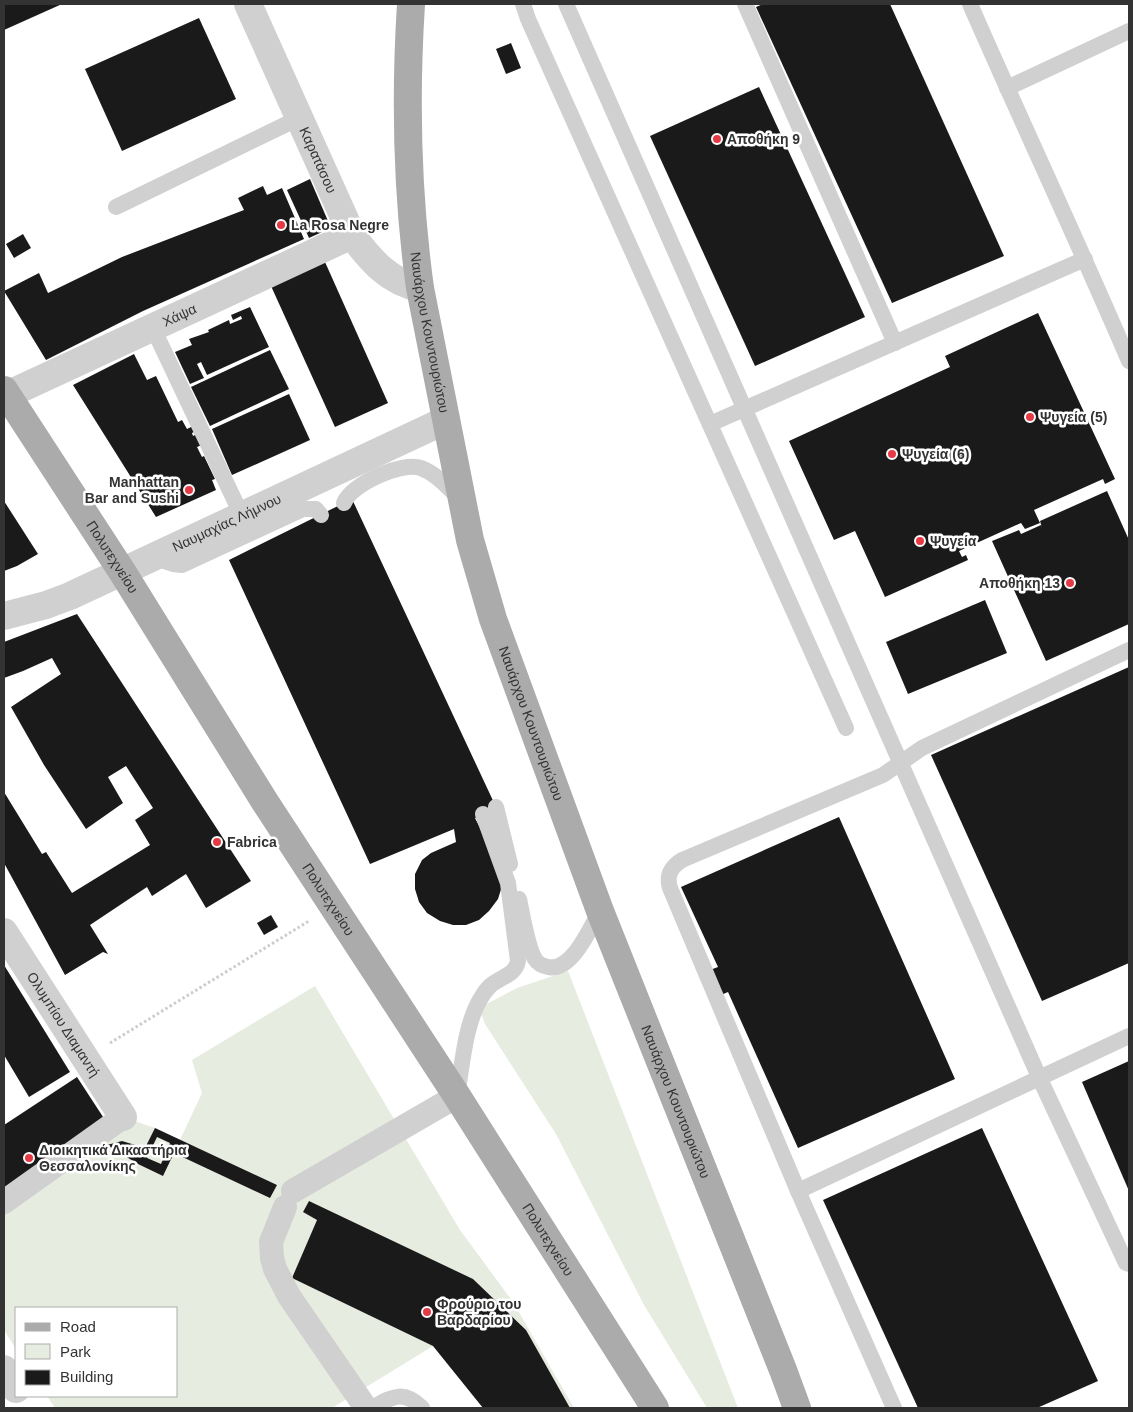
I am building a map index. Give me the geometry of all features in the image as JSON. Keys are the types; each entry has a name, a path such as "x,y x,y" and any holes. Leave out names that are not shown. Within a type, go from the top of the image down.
{"main road":[{"name":"Ναυάρχου Κουντουριώτου","path":"411,4 407,117 413,225 420,288 477,569 493,619 600,911 783,1370 796,1408"},
{"name":"Πολυτεχνείου","path":"6,392 123,573 265,802 457,1096 655,1408"}],"street":[{"name":"Καρατάσου","path":"248,4 352,235 377,266 389,276 402,284 420,288"},
{"name":"Χάψα","path":"6,392 153,328 352,235"},
{"name":"Ναυμαχίας Λήμνου","path":"4,616 46,605 123,573 446,420"},
{"name":"Ολυμπίου Διαμαντή","path":"4,932 123,1117"},
{"path":"366,1408 289,1296 275,1269 270,1248 271,1242 289,1199 457,1096"},
{"path":"4,1202 123,1117"},
{"path":"4,1369 15,1387"},
{"path":"21,1397 28,1408"}],"lane":[{"path":"523,4 528,19 846,728"},
{"path":"566,4 1039,1077 1126,1263 1129,1264"},
{"path":"745,4 895,342"},
{"path":"970,4 1129,361"},
{"path":"1007,88 1129,31"},
{"path":"116,206 299,118"},
{"path":"710,424 1085,259"},
{"path":"153,328 242,516"},
{"path":"344,502 359,486 401,467 420,467 434,475 462,500"},
{"path":"155,558 182,565 303,509 316,509 321,515"},
{"path":"894,1408 798,1191 670,888 668,878 671,870 682,860 883,775 922,748 1129,650"},
{"path":"457,1096 471,1017 480,998 490,986 511,974 517,967 518,961 508,883 490,811 532,954 539,964 554,968 570,960 600,911"},
{"path":"798,1191 1129,1036"},
{"path":"372,1408 396,1396 405,1396 422,1408"}],"path":[{"path":"85,1058 334,908"}],"green space":[{"path":"568,971 738,1408 707,1408 644,1305 556,1134 485,1024 479,1008 517,988"},
{"path":"315,986 460,1230 513,1302 574,1408 570,1408 526,1330 473,1279 309,1201 303,1212 317,1220 292,1278 433,1346 332,1408 55,1408 48,1397 178,1397 178,1307 15,1307 15,1347 4,1330 4,1203 123,1117 155,1128 180,1140 202,1093 192,1060"}],"building":[{"path":"4,4 62,4 4,30"},
{"path":"763,4 890,4 1004,256 892,303 756,7"},
{"path":"199,18 236,99 122,151 85,69"},
{"path":"511,43 521,68 506,74 496,49"},
{"path":"759,87 865,317 755,366 650,136"},
{"path":"310,179 331,228 309,238 287,190"},
{"path":"263,186 267,195 282,188 304,239 143,311 46,360 4,291 39,273 48,293 122,257 244,210 238,198"},
{"path":"23,234 31,248 14,258 6,244"},
{"path":"325,262 388,403 335,427 271,286"},
{"path":"250,307 269,347 207,375 201,362 197,364 204,378 190,384 175,352 192,345 189,339 209,332 208,330 229,320 230,324 242,319 241,316 233,320 231,315"},
{"path":"1038,313 1115,479 1105,484 1103,479 1034,510 1040,523 1025,529 1021,523 959,551 962,557 966,555 968,560 885,597 855,531 834,540 789,441 950,367 945,356"},
{"path":"270,350 289,389 210,426 191,387"},
{"path":"134,354 147,380 156,376 178,422 182,420 187,429 193,426 196,431 192,433 193,436 197,434 202,445 197,447 202,457 204,456 215,479 212,480 216,490 156,517 73,385"},
{"path":"289,394 310,440 232,475 212,429"},
{"name":"Αποθήκη 13","path":"1107,491 1129,540 1129,624 1046,661 992,541 1019,530 1021,534 1041,525 1042,528 1040,521"},
{"path":"352,499 496,807 475,818 501,869 503,883 498,899 489,911 479,920 466,925 453,925 440,921 427,913 419,902 415,889 415,874 422,860 431,853 456,842 454,829 370,864 229,560"},
{"path":"4,501 38,554 4,571"},
{"path":"985,600 1007,653 908,694 886,642"},
{"path":"77,614 251,881 206,908 186,874 152,896 147,887 90,925 108,954 103,952 65,975 4,863 4,792 42,854 46,852 72,893 150,845 135,820 153,808 126,766 108,777 123,803 86,829 44,765 11,707 61,674 52,658 4,678 4,642"},
{"path":"1129,667 1129,963 1042,1001 931,755"},
{"path":"839,817 955,1079 798,1148 728,992 721,995 710,970 718,967 681,887"},
{"path":"271,915 278,927 264,935 257,923"},
{"path":"4,965 70,1072 29,1097 4,1055"},
{"path":"1129,1061 1129,1191 1082,1082"},
{"name":"Διοικητικά Δικαστήρια Θεσσαλονίκης","path":"77,1077 107,1123 4,1190 4,1125"},
{"path":"155,1128 277,1185 270,1198 174,1153 163,1176 138,1164 107,1145 122,1141 145,1148","holes":["157,1137 170,1143 161,1164 147,1158"]},
{"path":"982,1128 1098,1381 1037,1408 918,1408 823,1200"},
{"name":"Φρούριο του Βαρδαρίου","path":"309,1201 473,1279 526,1330 570,1408 483,1408 433,1346 292,1278 317,1220 303,1212"}],"place":[{"name":"Αποθήκη 9","path":"717,139"},
{"name":"La Rosa Negre","path":"281,225"},
{"name":"Ψυγεία (5)","path":"1030,417"},
{"name":"Ψυγεία (6)","path":"892,454"},
{"name":"Manhattan Bar and Sushi","path":"189,490"},
{"name":"Ψυγεία","path":"920,541"},
{"name":"Αποθήκη 13","path":"1070,583"},
{"name":"Fabrica","path":"217,842"},
{"name":"Διοικητικά Δικαστήρια Θεσσαλονίκης","path":"29,1158"},
{"name":"Φρούριο του Βαρδαρίου","path":"427,1312"}]}
